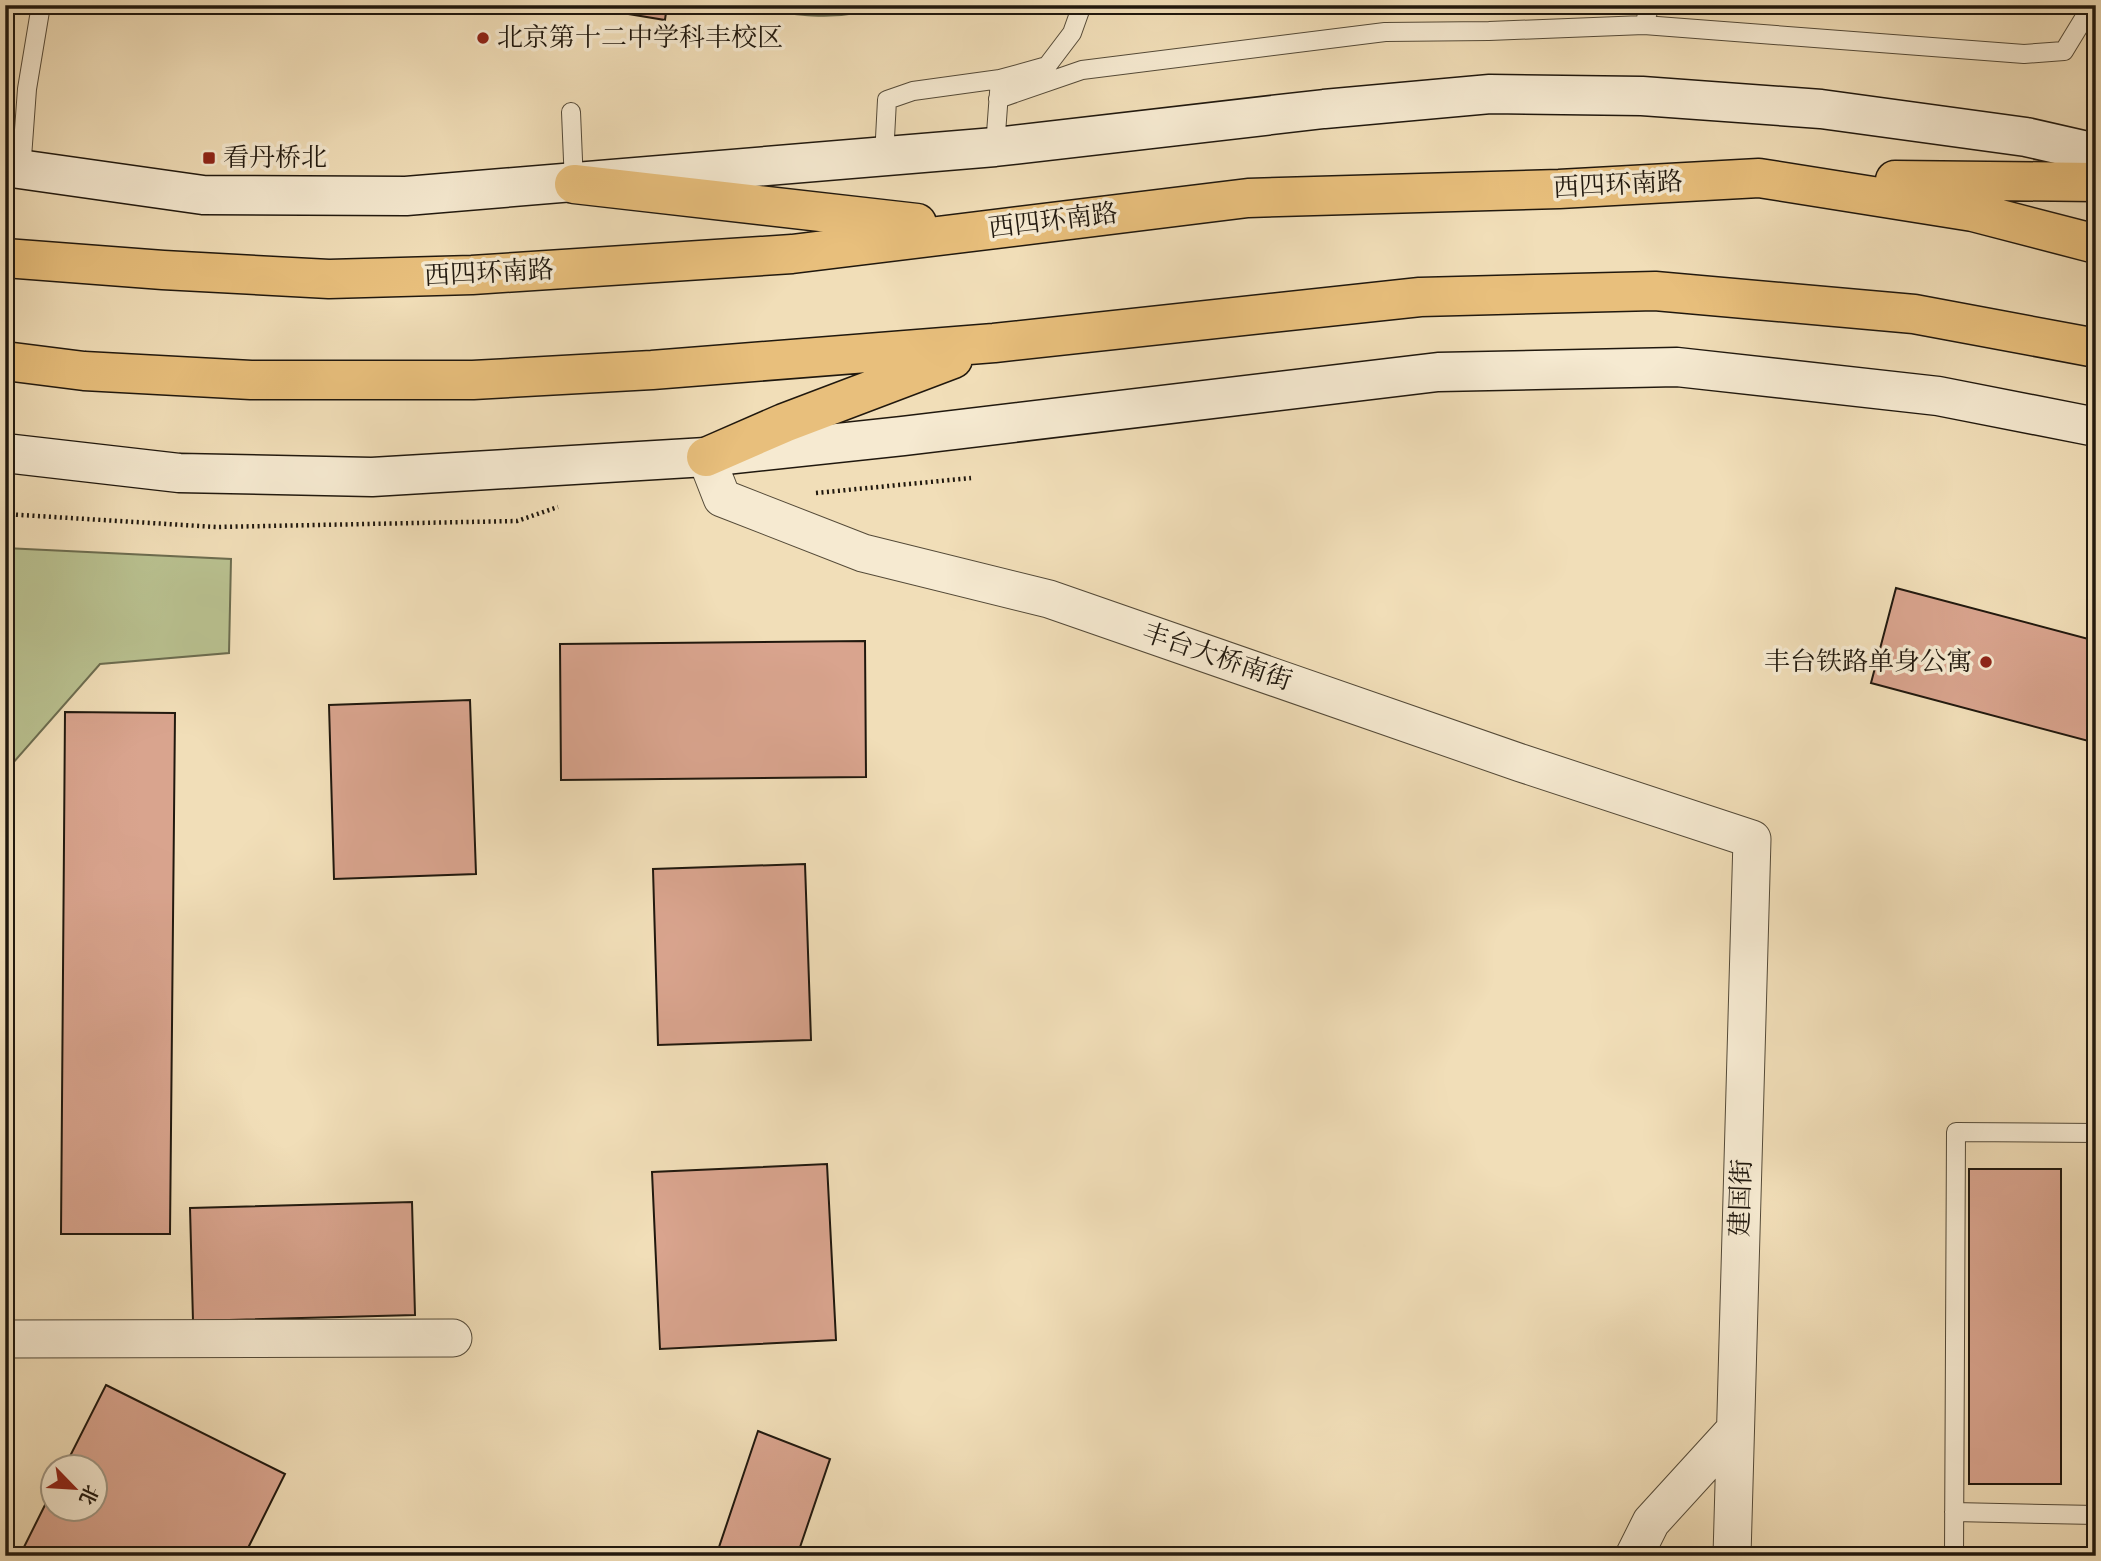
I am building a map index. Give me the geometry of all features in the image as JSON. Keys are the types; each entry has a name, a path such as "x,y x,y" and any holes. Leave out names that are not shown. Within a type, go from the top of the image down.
{"highway":[{"path":"1759,178 2096,182"},
{"name":"西四环南路","path":"5,258 329,279 472,275 792,254 1248,198 1559,188 1759,178 1973,212 2096,244"},
{"path":"574,184 978,230"},
{"path":"5,361 84,372 251,380 472,380 652,370 995,343 1420,297 1655,291 1914,314 2096,348"},
{"path":"706,457 995,343"}],"street":[{"path":"13,169 203,195 406,197 995,147 1324,109 1490,94 1642,96 1821,109 2026,137 2096,153"},
{"path":"5,453 179,473 372,477 706,457 1438,372 1663,367 1938,396 2096,427"},
{"name":"丰台大桥南街","path":"706,457 722,498 863,554 1049,599 1521,763 1752,839"},
{"name":"建国街","path":"1732,1556 1752,839"},
{"path":"5,1339 453,1338"},
{"path":"1634,1556 1651,1521 1734,1430"}],"lane":[{"path":"13,169 41,5"},
{"path":"884,157 887,100 913,91 1000,79 1048,66 1072,33 1082,5"},
{"path":"1644,24 1650,5"},
{"path":"998,99 1082,70 1385,32 1489,31 1644,24 2024,54 2064,51 2092,5"},
{"path":"995,147 1000,79"},
{"path":"571,111 574,184"},
{"path":"1954,1556 1956,1132 2096,1133"},
{"path":"1954,1512 2096,1515"}],"path":[{"path":"812,493 971,478"}],"green space":[{"path":"741,5 883,5 848,14 812,16"},
{"path":"5,548 231,559 229,653 100,664 5,772"}],"building":[{"path":"574,5 667,5 665,20"},
{"name":"丰台铁路单身公寓","path":"1896,588 2096,641 2096,743 1871,683"},
{"path":"865,641 866,777 561,780 560,644"},
{"path":"470,700 476,874 334,879 329,705"},
{"path":"65,712 175,713 170,1234 61,1234"},
{"path":"805,864 811,1040 658,1045 653,869"},
{"path":"827,1164 836,1340 660,1349 652,1172"},
{"path":"1969,1169 2061,1169 2061,1484 1969,1484"},
{"path":"412,1202 415,1315 193,1321 190,1208"},
{"path":"106,1385 285,1474 244,1556 37,1556 23,1549 38,1519 38,1522 108,1522 108,1452 72,1452"},
{"path":"758,1431 830,1459 797,1556 716,1556"}],"place":[{"name":"北京第十二中学科丰校区","path":"483,38"},
{"name":"看丹桥北","path":"209,158"},
{"name":"丰台铁路单身公寓","path":"1986,662"}]}
